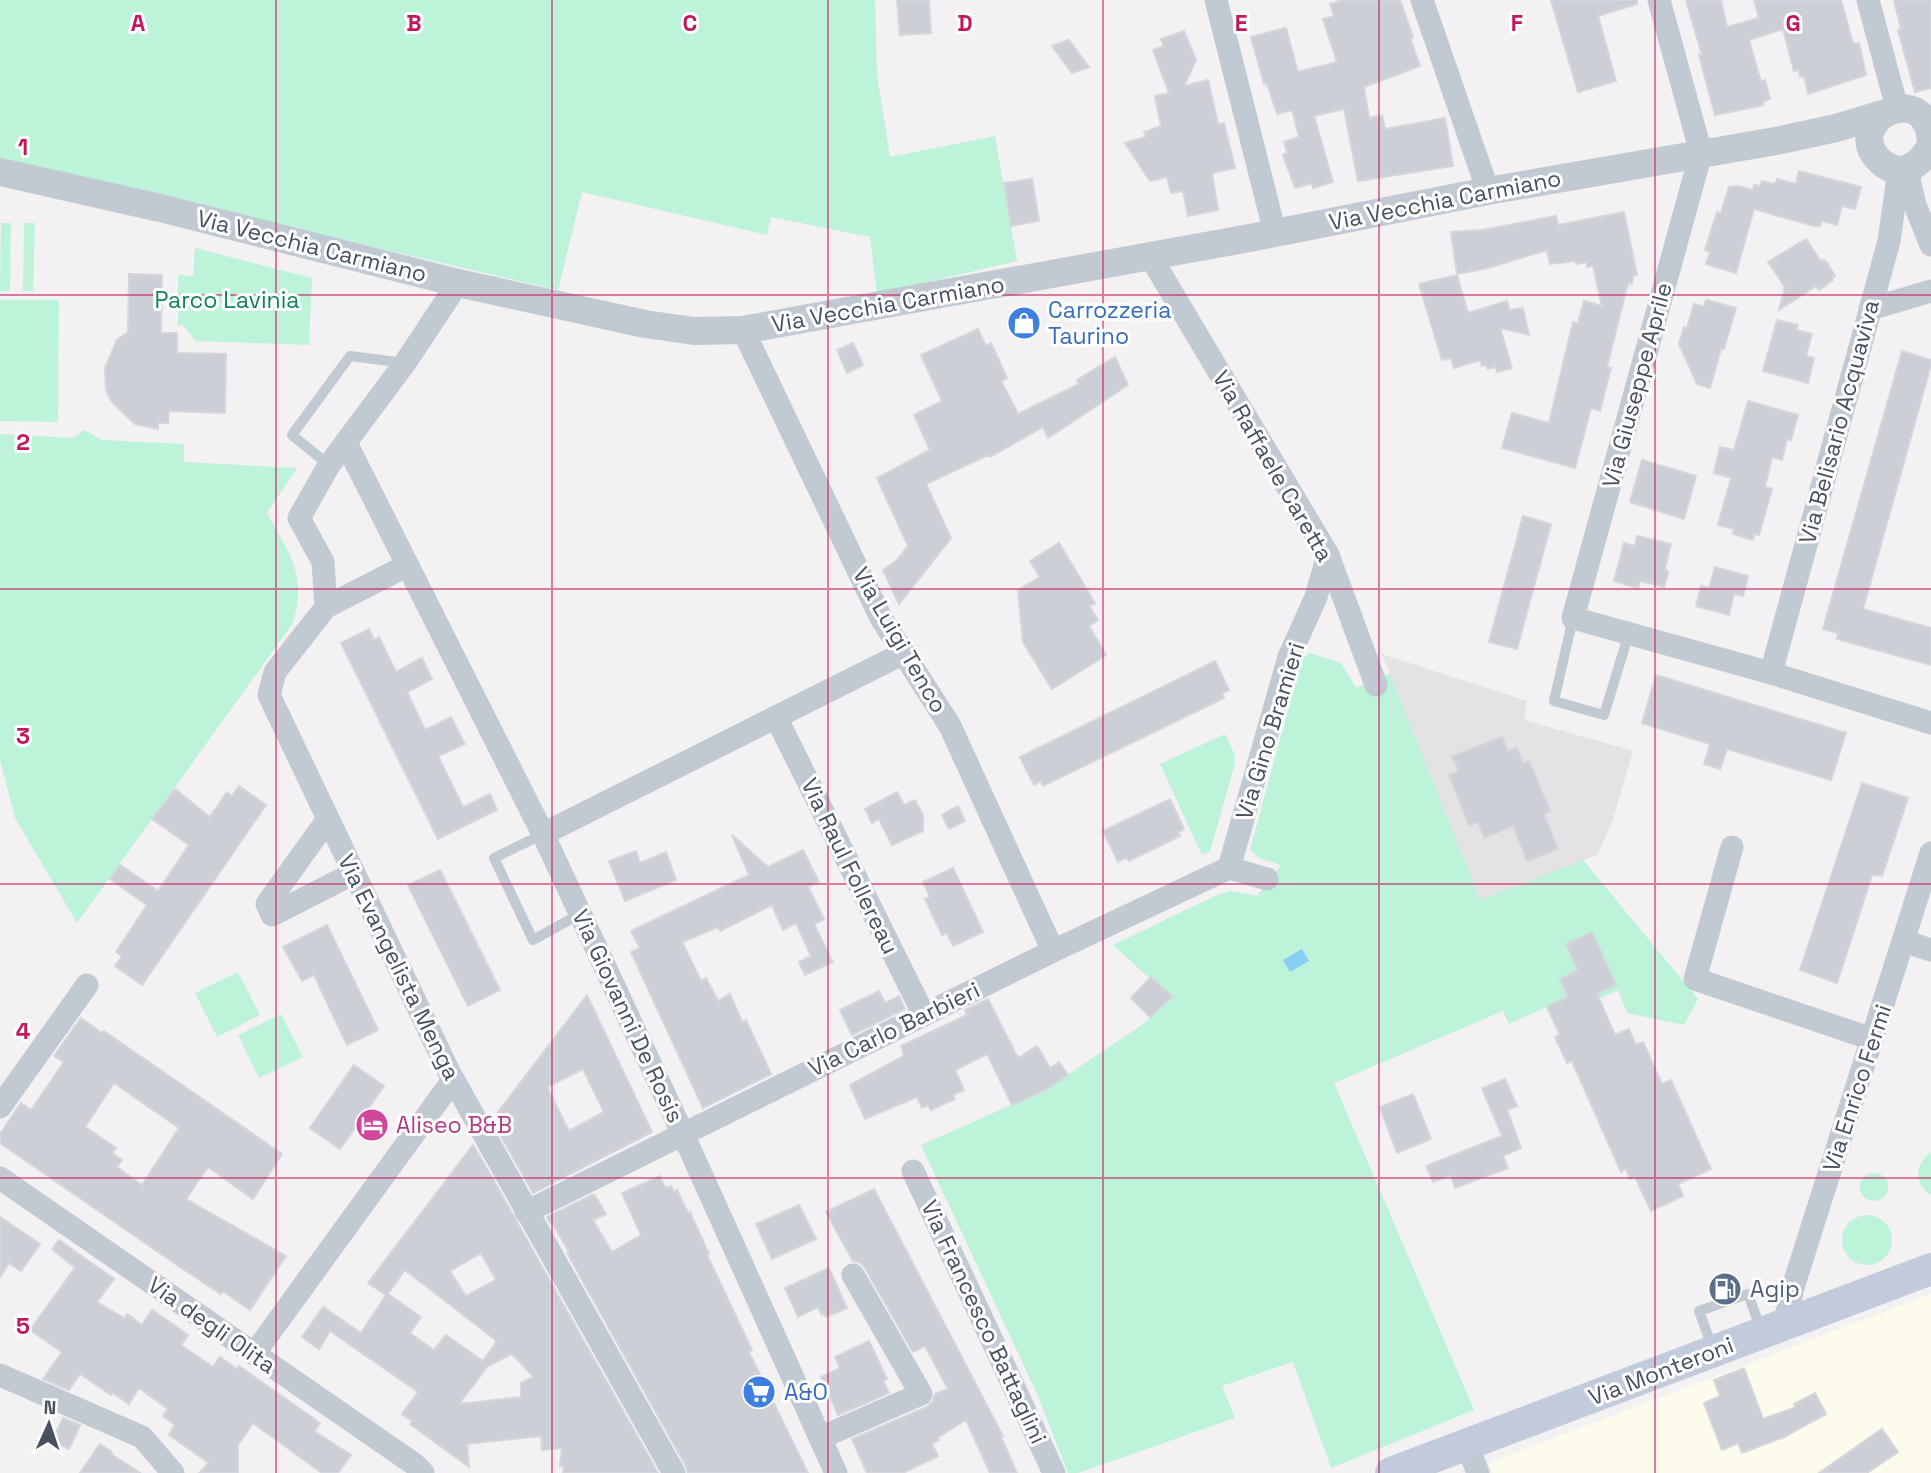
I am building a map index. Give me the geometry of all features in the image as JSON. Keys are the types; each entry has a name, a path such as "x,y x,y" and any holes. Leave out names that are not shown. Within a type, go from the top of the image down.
{"main road":[{"name":"Via Monteroni","path":"1391,1473 1473,1459 1713,1351 1931,1269"}],"street":[{"path":"1216,0 1275,233"},
{"path":"1422,0 1489,191"},
{"path":"1659,0 1701,153"},
{"path":"1868,0 1906,110"},
{"path":"1875,156 1870,138 1874,123 1906,110 1923,117 1930,130 1931,144 1925,158 1903,170 1931,245"},
{"name":"Via Vecchia Carmiano","path":"0,172 173,211 458,283 645,324 694,331 743,330 1150,257 1489,191 1781,140 1906,110"},
{"name":"Via Vecchia Carmiano","path":"1781,140 1828,142 1855,148 1875,156 1885,166 1903,170"},
{"name":"Via Giuseppe Aprile","path":"1573,618 1701,153"},
{"name":"Via Belisario Acquaviva","path":"1771,673 1889,241 1903,170"},
{"name":"Via Raffaele Caretta","path":"1150,257 1328,555 1376,685"},
{"path":"407,566 326,607 323,562 299,518 329,466 405,363 458,283"},
{"path":"1870,309 1931,291"},
{"name":"Via Luigi Tenco","path":"743,330 881,618 950,726 1053,951"},
{"name":"Via Giovanni De Rosis","path":"345,443 542,834 683,1134 835,1473"},
{"name":"Via Gino Bramieri","path":"1229,868 1289,657 1316,597 1328,555"},
{"name":"Via Evangelista Menga","path":"326,607 275,672 269,695 453,1080 674,1473"},
{"path":"1573,618 1771,673 1931,723"},
{"path":"542,834 904,653"},
{"name":"Via Raul Follereau","path":"776,717 924,1015"},
{"path":"328,819 267,904 272,915 354,873"},
{"path":"1732,847 1695,979 1872,1039"},
{"name":"Via Enrico Fermi","path":"1773,1329 1794,1284 1931,853"},
{"path":"1229,868 1267,879"},
{"name":"Via Carlo Barbieri","path":"526,1212 1053,951 1229,868"},
{"path":"1903,941 1931,950"},
{"path":"0,1107 87,985"},
{"path":"254,1353 453,1080"},
{"name":"Via Francesco Battaglini","path":"913,1171 1054,1473"},
{"name":"Via degli Olita","path":"0,1178 414,1464 423,1473"},
{"path":"820,1438 921,1394 853,1275"},
{"path":"0,1375 142,1437 173,1473"}],"lane":[{"path":"329,466 292,435 350,356 405,363"},
{"path":"1573,618 1554,701 1604,715 1629,633"},
{"path":"542,834 494,858 533,940 580,914"},
{"path":"1713,1351 1699,1311 1748,1294 1773,1329"}],"shaded area":[{"path":"1382,654 1527,701 1524,720 1633,751 1612,822 1597,855 1480,901"},
{"path":"1931,1294 1931,1473 1493,1473 1489,1463"}],"green space":[{"path":"0,0 875,0 877,75 890,157 995,136 1017,261 877,294 870,237 771,217 767,235 582,192 558,290 0,160"},
{"path":"1,223 11,223 10,291 0,291"},
{"path":"24,223 35,223 33,291 23,291"},
{"name":"Parco Lavinia","path":"195,248 312,278 309,345 196,341 183,325 178,325 178,275 193,276"},
{"path":"0,300 59,300 58,422 0,421"},
{"path":"85,430 101,440 184,444 184,462 297,468 267,513 294,565 298,591 293,623 77,923 15,818 0,760 0,434 72,438"},
{"path":"1310,653 1341,663 1356,688 1390,674 1480,900 1583,860 1698,999 1684,1025 1627,1013 1618,990 1592,1002 1591,932 1566,944 1578,970 1560,979 1574,1010 1560,1001 1509,1024 1503,1011 1334,1083 1474,1410 1331,1468 1293,1362 1222,1386 1235,1418 1078,1473 1068,1473 1038,1396 921,1145 1045,1090 1142,1025 1171,998 1113,945 1219,894 1231,891 1257,896 1281,865 1260,859 1250,850 1302,658"},
{"path":"1225,734 1235,755 1235,763 1212,845 1209,852 1202,855 1160,764"},
{"path":"238,972 260,1015 217,1037 195,993"},
{"path":"281,1014 303,1057 259,1078 238,1035"},
{"path":"1931,1152 1931,1195 1921,1185 1918,1174 1922,1162"},
{"path":"1874,1173 1884,1177 1888,1187 1884,1197 1874,1201 1864,1197 1860,1187 1864,1177"},
{"path":"1867,1215 1885,1222 1892,1240 1885,1258 1867,1265 1849,1258 1842,1240 1849,1222"}],"water":[{"path":"1302,949 1309,961 1290,972 1283,960"}],"building":[{"path":"897,0 929,0 931,33 900,35"},
{"path":"1342,0 1400,0 1420,66 1364,87 1369,118 1382,115 1385,129 1445,118 1453,166 1358,181 1344,109 1314,116 1333,182 1313,188 1312,183 1295,188 1283,155 1287,153 1284,142 1299,137 1292,110 1277,114 1267,83 1264,84 1251,37 1286,28 1298,72 1337,62 1323,19 1334,16 1330,4"},
{"path":"1551,0 1637,0 1637,4 1598,16 1616,81 1578,92"},
{"path":"1686,0 1721,0 1727,27 1759,18 1754,0 1841,0 1853,44 1859,43 1866,75 1808,94 1804,76 1800,77 1799,70 1794,71 1783,29 1749,40 1761,82 1765,80 1770,99 1763,101 1764,105 1715,115"},
{"path":"1894,0 1931,0 1931,88 1915,92 1898,30 1901,29"},
{"path":"1184,31 1196,60 1184,86 1208,80 1218,124 1224,123 1235,168 1212,173 1218,210 1188,216 1183,191 1171,193 1167,177 1150,181 1125,143 1146,137 1144,132 1161,126 1155,96 1169,93 1153,50 1164,46 1161,39"},
{"path":"1069,40 1089,67 1072,73 1052,46"},
{"path":"1799,171 1861,187 1855,209 1842,206 1837,225 1822,221 1820,226 1814,226 1754,209 1736,273 1706,264 1710,252 1705,250 1717,212 1721,213 1729,187 1738,186 1753,190 1754,185 1760,186 1762,181 1775,184 1777,179 1796,184"},
{"path":"1032,179 1039,221 1011,226 1004,183"},
{"path":"1624,212 1637,275 1633,276 1632,284 1628,283 1607,367 1611,368 1600,411 1591,408 1575,468 1502,448 1512,413 1549,423 1573,322 1578,323 1584,301 1602,306 1593,266 1587,267 1587,262 1576,264 1576,261 1550,264 1547,250 1488,268 1457,274 1451,232 1482,230 1556,216 1558,225"},
{"path":"1806,239 1820,260 1826,261 1835,276 1819,290 1816,286 1779,310 1785,287 1768,262"},
{"path":"129,274 162,275 161,333 177,333 177,353 226,354 225,413 169,411 168,423 158,423 158,429 135,424 112,402 106,390 105,368 117,340 128,332"},
{"path":"1457,275 1468,313 1507,301 1509,310 1523,308 1529,335 1500,328 1512,368 1497,372 1496,367 1488,369 1486,365 1482,366 1480,360 1454,368 1451,358 1442,360 1419,284"},
{"path":"1706,300 1736,308 1710,388 1697,384 1679,344 1694,304 1704,307"},
{"path":"1777,320 1798,325 1796,330 1812,334 1806,356 1814,358 1808,383 1763,371"},
{"path":"978,329 986,346 991,343 1007,378 1001,381 1018,414 1079,384 1077,380 1115,357 1128,385 1048,438 1043,427 990,457 988,455 926,484 951,538 899,604 883,570 896,561 908,546 877,478 930,450 914,415 942,401 921,355"},
{"path":"853,343 863,365 847,373 837,350"},
{"path":"1902,351 1931,360 1931,365 1863,609 1931,628 1931,665 1837,639 1838,633 1823,629"},
{"path":"1748,401 1798,415 1791,440 1787,439 1782,460 1772,457 1765,487 1772,489 1759,535 1754,534 1753,540 1733,534 1734,529 1718,525 1731,478 1714,473 1720,447 1734,450"},
{"path":"1642,460 1696,476 1684,519 1630,502"},
{"path":"1523,516 1551,524 1517,649 1489,642"},
{"path":"1637,536 1671,544 1664,587 1640,581 1638,588 1614,581 1624,543 1635,546"},
{"path":"1059,543 1095,603 1089,606 1098,620 1089,626 1106,655 1052,689 1023,642 1018,590 1040,577 1030,561"},
{"path":"1715,567 1748,576 1743,596 1734,594 1729,615 1696,606 1701,586 1709,588"},
{"path":"369,629 374,640 379,637 396,672 422,658 432,679 407,692 425,730 451,717 465,744 438,756 463,807 490,794 497,810 438,839 341,643"},
{"path":"1215,661 1229,690 1222,693 1224,698 1043,786 1041,781 1034,785 1020,757"},
{"path":"1656,675 1846,733 1831,780 1727,749 1720,769 1704,764 1710,744 1642,723"},
{"path":"1502,737 1508,751 1517,748 1523,763 1529,761 1550,811 1544,814 1558,849 1527,861 1513,826 1484,838 1478,822 1469,825 1449,775 1459,771 1452,756"},
{"path":"1862,783 1908,798 1882,876 1872,875 1837,983 1800,970"},
{"path":"239,786 266,805 142,985 115,966 122,956 116,952 147,905 110,879 120,865 158,891 189,845 152,819 175,789 210,817 227,792 232,796"},
{"path":"897,792 904,805 915,800 923,815 923,831 892,845 879,819 872,823 865,809"},
{"path":"1170,799 1184,829 1178,832 1180,836 1129,861 1127,857 1118,862 1103,831"},
{"path":"958,806 965,821 949,829 942,815"},
{"path":"732,835 768,867 803,850 819,882 808,887 824,919 814,924 833,962 805,975 799,962 811,956 796,923 783,930 772,905 720,931 718,927 682,942 701,981 706,978 718,1001 730,994 742,1022 746,1020 771,1074 703,1108 631,952 640,948 631,931 749,875"},
{"path":"636,851 640,863 666,852 676,880 625,901 609,861"},
{"path":"953,868 983,932 953,946 947,933 942,935 925,899 930,897 923,882"},
{"path":"440,870 500,990 468,1006 408,885"},
{"path":"327,925 378,1030 347,1045 314,975 302,981 283,947"},
{"path":"1592,932 1616,985 1597,994 1615,1035 1629,1029 1636,1045 1643,1042 1662,1084 1671,1080 1711,1169 1678,1184 1683,1196 1651,1211 1635,1177 1630,1179 1626,1169 1621,1172 1572,1061 1567,1063 1555,1037 1560,1035 1547,1007 1568,997 1560,979 1578,970 1566,944"},
{"path":"1151,977 1172,997 1150,1017 1131,998"},
{"path":"879,991 885,1003 899,996 905,1009 852,1035 840,1010"},
{"path":"587,995 652,1132 533,1193 492,1120","holes":["583,1069 604,1112 569,1131 547,1087"]},
{"path":"988,999 1018,1058 1037,1046 1050,1068 1059,1062 1068,1075 1045,1090 1012,1105 987,1054 955,1070 964,1090 953,1095 955,1099 931,1110 928,1105 922,1108 917,1097 865,1119 850,1085 904,1056 901,1046 967,1015 965,1010"},
{"path":"81,1018 102,1033 104,1031 282,1154 253,1199 208,1167 186,1199 286,1256 250,1310 177,1265 0,1143 0,1134 21,1103 31,1110 64,1062 54,1056","holes":["114,1083 179,1128 142,1185 117,1167 122,1160 112,1153 116,1148 85,1127"]},
{"path":"354,1065 384,1086 340,1149 310,1128"},
{"path":"1505,1079 1517,1106 1507,1110 1521,1148 1503,1156 1508,1168 1455,1188 1451,1175 1433,1182 1426,1166 1502,1136 1482,1088"},
{"path":"1413,1094 1431,1139 1397,1153 1380,1107"},
{"path":"473,1145 658,1473 563,1473 564,1466 560,1466 562,1448 542,1450 541,1436 467,1444 469,1467 410,1424 412,1421 402,1414 418,1392 330,1331 319,1349 302,1337 323,1307 361,1333 386,1295 368,1283","holes":["481,1253 496,1280 466,1296 450,1271","405,1270 497,1341 483,1361 446,1335 434,1350 410,1333 421,1317 388,1294","512,1354 534,1377 521,1383 521,1397 459,1404 488,1366"]},
{"path":"660,1176 665,1188 671,1186 674,1192 677,1190 688,1213 690,1212 709,1254 707,1255 752,1350 749,1352 808,1473 688,1473 567,1253 569,1252 547,1217 594,1194 606,1214 593,1220 612,1252 641,1235 622,1193"},
{"path":"874,1189 1003,1436 1001,1437 1017,1473 990,1473 966,1420 932,1444 938,1456 903,1473 867,1473 852,1439 927,1407 935,1394 948,1389 925,1346 913,1352 865,1268 861,1263 853,1261 826,1212"},
{"path":"799,1205 816,1239 772,1259 756,1224"},
{"path":"0,1217 40,1244 21,1271 9,1263 0,1277"},
{"path":"59,1240 114,1279 97,1302 124,1318 127,1314 142,1325 152,1310 188,1335 181,1345 213,1367 220,1357 237,1369 239,1366 320,1423 314,1431 351,1455 338,1473 322,1473 253,1423 238,1445 238,1473 199,1473 209,1463 169,1435 175,1425 163,1416 168,1409 139,1388 129,1404 80,1374 69,1390 43,1379 62,1352 30,1330 75,1268 52,1249"},
{"path":"829,1268 847,1308 826,1317 818,1307 798,1317 785,1288"},
{"path":"869,1341 887,1379 883,1381 889,1393 838,1415 821,1377 840,1368 835,1357"},
{"path":"1744,1368 1763,1419 1796,1407 1794,1404 1815,1393 1826,1414 1784,1437 1742,1453 1738,1443 1722,1450 1704,1403 1720,1396 1714,1380"},
{"path":"63,1418 80,1425 69,1449 52,1441"},
{"path":"1882,1429 1898,1452 1867,1473 1819,1473"},
{"path":"100,1444 112,1452 111,1454 140,1473 80,1473"}],"place":[{"name":"Carrozzeria Taurino","path":"1024,323"},
{"name":"Aliseo B&B","path":"372,1125"},
{"name":"Agip","path":"1725,1289"},
{"name":"A&O","path":"759,1392"}]}
